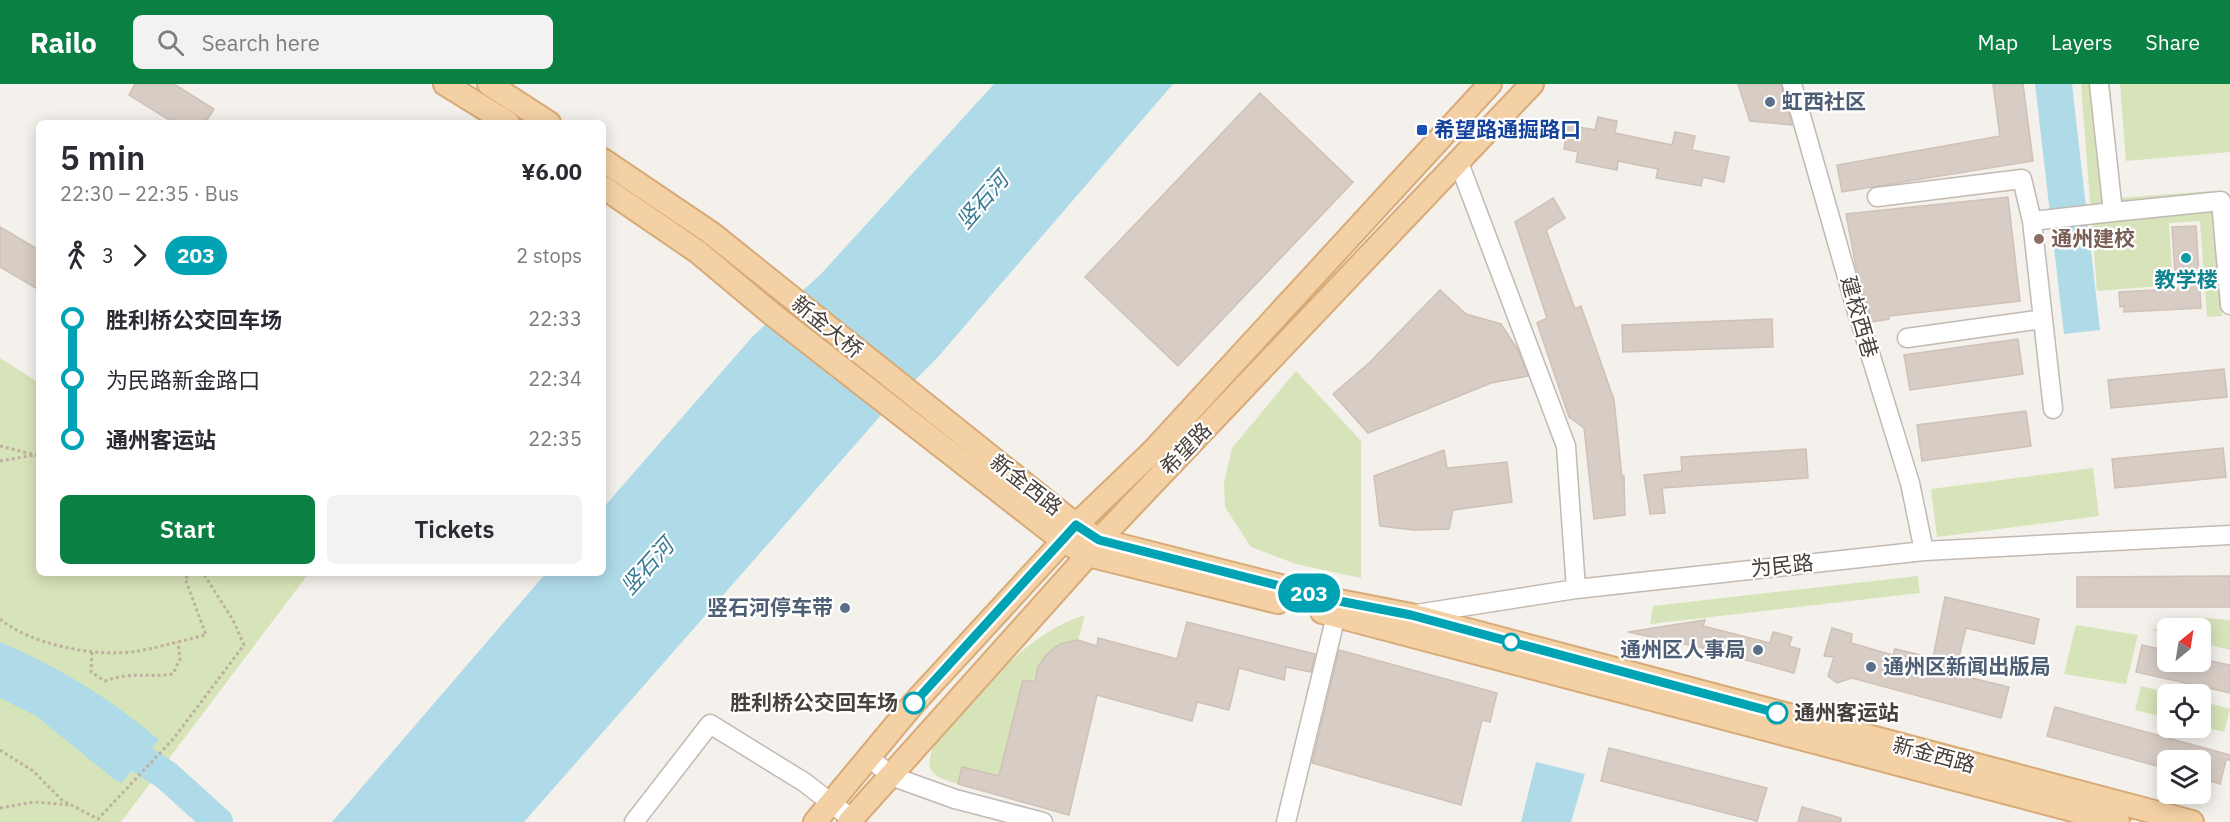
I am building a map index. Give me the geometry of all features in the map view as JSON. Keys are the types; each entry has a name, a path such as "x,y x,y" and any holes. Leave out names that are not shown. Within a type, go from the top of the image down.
{"main road":[{"path":"445,84 503,120"},
{"path":"489,84 544,120"},
{"name":"希望路","path":"816,822 914,703 1070,533 1152,452 1490,84"},
{"name":"希望路","path":"850,820 1094,548 1532,84"},
{"name":"新金大桥","path":"606,162 711,233 937,429"},
{"name":"新金大桥","path":"606,189 698,252 772,314 937,429"},
{"name":"新金西路","path":"937,429 1070,533 1094,548 1338,608 2118,822"},
{"name":"新金西路","path":"1338,608 1411,615 1902,747 2192,822"}],"street":[{"name":"建校西巷","path":"1792,84 1855,305 1910,483 1924,551"},
{"path":"2099,84 2105,213"},
{"path":"1459,163 1566,446 1576,589"},
{"path":"1877,197 2022,179 2039,221 2043,319 2053,409"},
{"path":"2039,221 2220,201 2230,305"},
{"path":"1906,338 2043,319"},
{"name":"为民路","path":"1411,615 1576,589 1924,551 2230,535"},
{"path":"1286,822 1338,608"},
{"path":"634,822 710,724 804,782 850,820"},
{"path":"869,757 891,776 955,799 1043,822"}],"path":[{"path":"0,446 36,455"},
{"path":"0,461 36,455"},
{"path":"0,619 40,640 92,652 136,652 206,635 185,578 189,576"},
{"path":"0,750 33,771 62,800 98,819 174,738 243,645 233,620 205,576"},
{"path":"92,652 91,672 105,681 136,673 158,676 172,674 180,659 178,642"},
{"path":"0,808 34,802 71,805"}],"green space":[{"path":"2081,84 2110,84 2119,198 2212,191 2222,316 2207,317 2200,221 2169,223 2173,285 2097,291"},
{"path":"2120,84 2230,84 2230,152 2126,161"},
{"path":"0,358 36,381 36,576 307,576 121,822 0,822"},
{"path":"1296,371 1361,441 1361,578 1296,564 1251,547 1225,507 1224,483 1232,448"},
{"path":"2093,468 2099,516 1937,537 1931,489"},
{"path":"1918,576 1920,593 1650,624 1653,606"},
{"path":"1085,615 1078,640 1061,645 1049,654 1040,666 1035,682 1023,680 999,776 963,767 958,784 935,774 931,770 930,758 936,740 986,686 1022,651 1042,636"},
{"path":"2211,618 2230,620 2230,650 2211,645"},
{"path":"2076,625 2138,635 2126,684 2064,674"},
{"path":"2141,686 2157,690 2157,716 2135,710"},
{"path":"2211,704 2230,709 2224,732 2211,729"}],"water":[{"name":"竖石河","path":"994,84 1173,84 938,357 890,405 524,822 332,822 543,576 606,576 606,505 753,336 821,274"},
{"path":"2035,84 2072,84 2100,330 2064,334"},
{"path":"0,642 43,662 103,697 159,740 121,783 115,780 36,716 0,698"},
{"path":"1536,762 1585,774 1571,822 1521,822"}],"building":[{"path":"135,84 174,84 214,109 207,120 169,120 129,95"},
{"name":"虹西社区","path":"1738,84 1781,84 1792,125 1750,121"},
{"path":"1993,84 2023,84 2033,161 1842,192 1837,165 2000,136"},
{"path":"1260,93 1353,182 1178,366 1085,277"},
{"path":"1598,117 1617,121 1615,133 1672,145 1675,132 1695,136 1692,150 1729,157 1724,182 1703,177 1701,186 1656,178 1658,169 1618,161 1617,170 1576,162 1578,152 1564,149 1568,125 1595,130"},
{"path":"2008,197 2020,301 1889,316 1889,319 1872,322 1856,267 1846,214"},
{"path":"1553,198 1565,218 1546,230 1575,309 1581,306 1614,400 1622,477 1624,476 1625,515 1594,519 1584,428 1569,417 1537,323 1547,318 1515,222"},
{"name":"教学楼","path":"2196,226 2201,308 2124,312 2124,306 2120,307 2119,292 2176,289 2172,227"},
{"path":"0,227 36,248 36,288 0,267"},
{"path":"1440,290 1466,314 1501,324 1518,350 1528,376 1491,383 1368,433 1333,394 1369,363"},
{"path":"1772,319 1773,347 1623,352 1622,325"},
{"path":"2018,339 2023,374 1910,390 1904,355"},
{"path":"2224,369 2227,397 2111,408 2108,380"},
{"path":"2026,411 2031,446 1922,461 1917,425"},
{"path":"2223,448 2226,477 2115,488 2112,459"},
{"path":"1806,449 1808,478 1662,488 1665,513 1650,514 1644,475 1682,471 1681,457"},
{"path":"1444,450 1447,468 1507,462 1512,502 1453,510 1449,529 1414,530 1380,526 1374,476"},
{"path":"2230,576 2230,607 2077,607 2077,577"},
{"path":"1945,597 2039,619 2034,644 1966,628 1955,674 2009,687 2001,718 1852,678 1837,683 1828,676 1834,657 1824,656 1832,628 1852,634 1851,643 1893,655 1895,649 1933,658"},
{"name":"通州区人事局","path":"1705,620 1703,626 1770,643 1773,632 1792,637 1789,646 1800,649 1794,673 1699,647 1628,632"},
{"path":"1187,622 1315,654 1311,672 1286,667 1284,680 1239,668 1229,710 1197,702 1192,721 1097,695 1069,815 958,784 962,767 999,776 1023,680 1035,682 1038,667 1047,654 1060,644 1078,640 1097,646 1098,638 1177,659"},
{"path":"2142,645 2157,648 2157,672 2211,672 2211,661 2230,665 2230,693 2211,689 2211,684 2190,684 2136,672"},
{"path":"1339,650 1497,693 1490,722 1482,720 1461,805 1312,763"},
{"path":"2055,707 2157,735 2157,738 2168,738 2230,755 2230,760 2226,760 2220,784 2211,781 2211,750 2157,750 2157,766 2047,736"},
{"path":"1609,748 1767,788 1757,821 1601,781"},
{"path":"1802,807 1841,818 1841,822 1798,822"}],"waterway":[{"path":"106,737 166,775 218,822"}],"bus line":[{"name":"203","path":"914,703 1076,525 1099,540 1339,601 1411,615 1777,713"}],"place":[{"name":"虹西社区","path":"1770,102"},
{"name":"希望路通掘路口","path":"1422,130"},
{"name":"通州建校","path":"2039,239"},
{"name":"教学楼","path":"2186,258"},
{"name":"竖石河停车带","path":"845,608"},
{"name":"通州区人事局","path":"1758,650"},
{"name":"通州区新闻出版局","path":"1871,667"},
{"name":"胜利桥公交回车场","path":"914,703"},
{"name":"通州客运站","path":"1777,713"}]}
